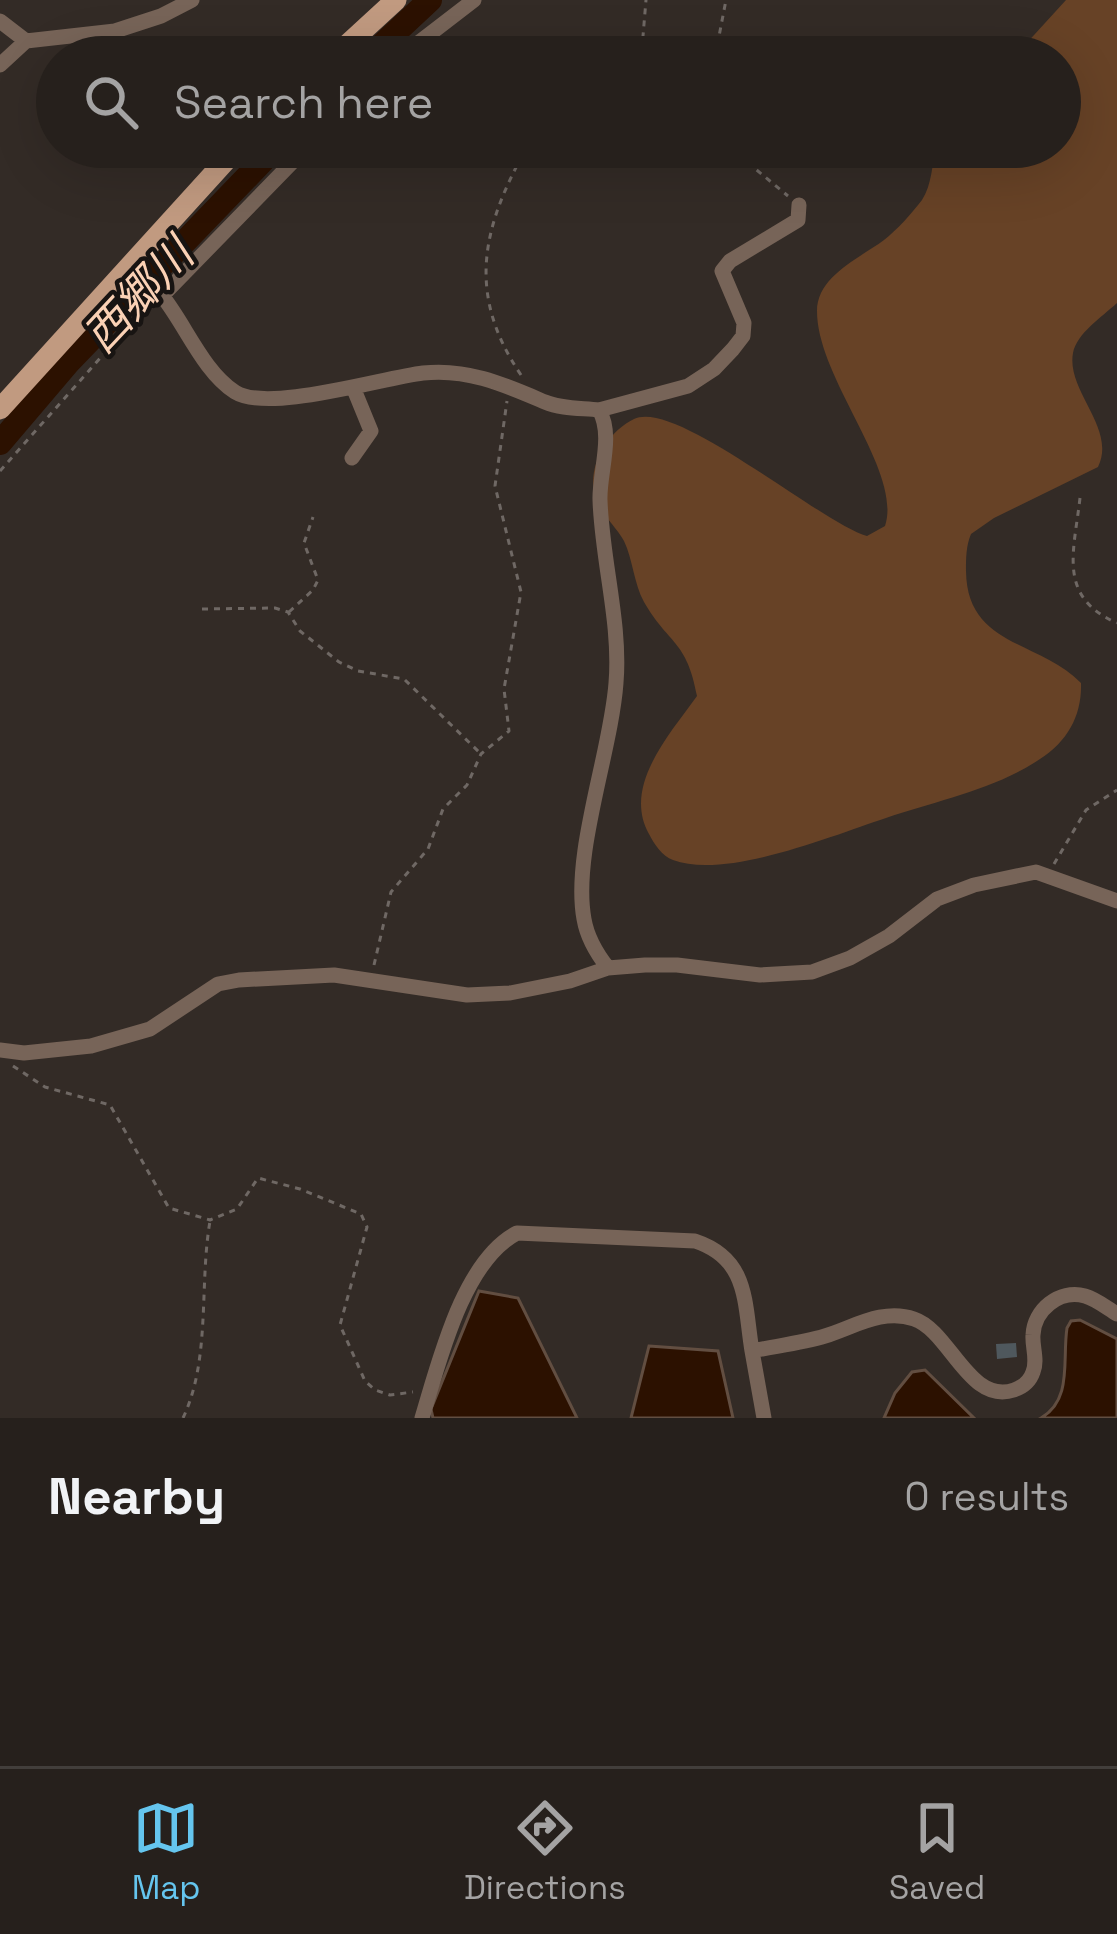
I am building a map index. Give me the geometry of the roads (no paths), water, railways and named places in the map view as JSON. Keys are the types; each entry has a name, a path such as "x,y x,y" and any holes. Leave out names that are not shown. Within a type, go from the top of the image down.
{"main road":[{"path":"357,36 396,0"},
{"path":"3,402 133,271 220,168"}],"street":[{"path":"70,36 140,24 192,0"},
{"path":"427,36 474,0"},
{"path":"0,21 26,41"},
{"path":"0,65 26,41 36,40"},
{"path":"161,295 286,168"},
{"path":"133,271 161,295 208,363 238,394 253,398 333,393 388,378 453,371 534,394 558,406 599,410 670,394 714,369 743,336 744,323 722,272 730,261 798,220 799,205"},
{"path":"352,458 371,431 353,387"},
{"path":"599,410 604,430 601,528 616,682 583,870 582,904 584,923 608,968"},
{"path":"0,1050 24,1053 91,1046 150,1029 218,984 238,980 334,975 467,995 510,993 608,968 677,965 760,975 812,972 889,936 937,899 974,885 1036,872 1117,901"},
{"path":"422,1418 477,1271 501,1242 517,1234 695,1241 714,1247 734,1264 764,1418"},
{"path":"752,1351 899,1316 919,1320 936,1333 981,1385 1009,1392 1031,1378 1036,1321 1050,1303 1076,1295 1117,1314"}],"waterway":[{"name":"西郷川","path":"391,36 430,0"},
{"name":"西郷川","path":"0,443 68,363 256,168"}]}
